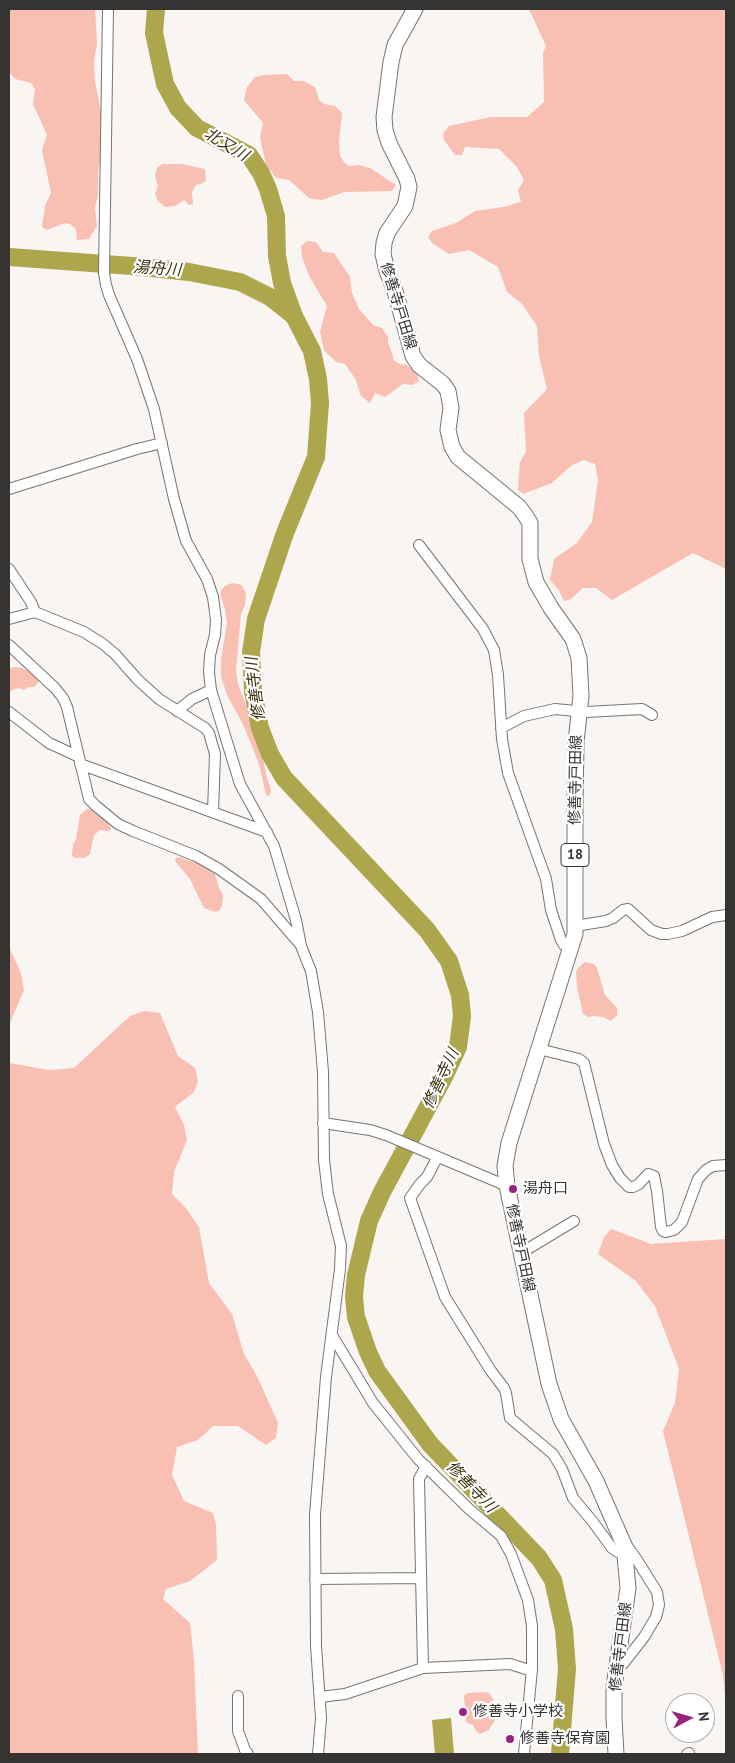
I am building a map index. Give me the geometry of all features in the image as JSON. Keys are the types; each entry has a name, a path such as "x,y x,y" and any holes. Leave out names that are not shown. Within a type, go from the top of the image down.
{"main road":[{"name":"修善寺戸田線","path":"415,9 395,45 384,117 389,143 409,187 405,206 385,238 384,262 395,291 413,356 419,365 443,384 448,391 451,408 448,430 449,438 458,458 519,507 530,524 530,559 536,582 578,649 581,676 576,742 575,926 571,949 506,1155 507,1186 549,1384 562,1419 596,1481 624,1547 628,1588 614,1687 616,1754"}],"street":[{"path":"108,9 104,273 109,295 143,376 162,443 184,534 207,579 214,603 215,635 210,655 209,672 211,690 240,784 274,846 282,870 301,946 311,971 318,1012 323,1072 323,1143 326,1177 341,1246 340,1269 326,1377 315,1516 316,1646 321,1718 318,1754"},
{"path":"9,489 162,443"},
{"path":"419,545 483,629 492,644 496,657 501,728 511,787 546,879 551,910 561,940 566,947 571,949"},
{"path":"9,569 31,602 35,612"},
{"path":"9,619 35,612 84,632 115,654 147,689 177,711 205,728 212,741 215,754 213,812"},
{"path":"9,645 55,688 63,698 69,715 89,799 118,824 196,856 219,869 261,899 301,946"},
{"path":"177,711 192,699 211,690"},
{"path":"501,728 524,716 555,709 579,711 642,709 652,715"},
{"path":"9,712 48,743 79,760 267,832"},
{"path":"575,926 606,921 614,918 623,910 628,909 651,930 668,934 682,931 712,917 726,915"},
{"path":"538,1049 579,1059 584,1063 604,1144 612,1165 620,1178 632,1188 648,1174 654,1176 663,1231 674,1230 682,1222 698,1180 706,1170 714,1166 726,1165"},
{"path":"324,1123 370,1130 386,1135 507,1186"},
{"path":"437,1158 427,1177 410,1198 445,1297 491,1371 504,1388 510,1418 553,1454 562,1468 573,1498 594,1522 612,1548 618,1552 624,1547 637,1560 657,1592 659,1606 656,1618 623,1664 617,1667"},
{"path":"521,1253 574,1221"},
{"path":"332,1334 373,1403 426,1466 469,1509 501,1536 511,1554 528,1600 532,1626 532,1672 524,1754"},
{"path":"423,1668 419,1479 426,1466"},
{"path":"315,1579 421,1578"},
{"path":"320,1698 345,1694 423,1668 510,1664 532,1672"},
{"path":"238,1696 238,1731 248,1754"}],"shaded area":[{"path":"9,9 95,9 97,44 94,61 95,81 103,122 103,145 98,172 98,195 95,207 97,226 89,239 77,240 76,229 70,224 65,223 47,230 42,227 45,206 51,193 42,150 47,135 33,104 35,89 31,83 15,79 9,72"},
{"path":"529,9 726,9 726,569 693,553 612,600 596,588 583,588 571,599 564,601 558,589 550,580 554,559 577,543 592,522 598,480 595,464 584,460 572,465 552,483 523,494 518,490 520,462 526,452 524,413 547,389 539,356 537,326 522,304 507,292 498,267 469,250 449,254 432,243 428,237 432,231 456,223 475,211 521,202 518,190 524,180 517,167 499,149 465,147 462,155 455,155 444,140 443,134 449,126 491,117 527,117 544,102 543,53 546,46"},
{"path":"287,74 294,81 304,81 315,87 319,100 324,104 335,106 342,113 339,142 340,156 344,162 349,166 359,165 370,168 396,185 392,191 344,192 322,200 309,198 289,180 276,178 266,164 260,137 263,123 244,100 247,87 255,77"},
{"path":"162,164 181,164 205,169 206,181 196,185 192,192 193,204 189,205 184,200 175,206 165,207 158,201 155,194 158,186 155,175 157,168"},
{"path":"307,241 316,242 323,252 334,253 350,277 352,293 359,309 373,325 382,328 388,337 393,360 407,365 417,373 419,381 412,385 403,384 385,397 375,393 370,403 361,396 356,380 345,364 336,362 324,350 320,332 327,306 309,276 302,257 301,246"},
{"path":"232,583 242,585 246,594 241,614 236,671 238,684 251,718 264,763 271,792 269,796 266,795 259,764 243,724 228,697 221,677 221,660 227,622 220,594 225,586"},
{"path":"14,667 22,668 39,677 38,683 34,687 28,687 24,690 18,688 9,692 9,669"},
{"path":"87,809 90,809 106,821 111,828 110,831 100,830 94,835 90,854 84,858 75,858 72,856 73,844 76,839 80,815"},
{"path":"179,857 206,866 215,874 223,895 222,906 219,911 215,912 204,908 190,879 175,861"},
{"path":"9,947 21,973 24,990 9,1025"},
{"path":"585,962 594,964 597,968 605,995 617,1008 617,1015 611,1021 603,1017 588,1017 583,1014 576,972"},
{"path":"144,1011 160,1013 178,1056 195,1068 198,1081 194,1092 175,1107 184,1125 187,1140 174,1172 172,1194 185,1207 199,1227 209,1283 232,1314 244,1354 257,1376 278,1423 276,1438 266,1445 238,1426 213,1426 198,1440 177,1447 172,1475 184,1501 213,1513 216,1525 217,1560 190,1581 166,1589 163,1599 190,1623 194,1661 198,1754 9,1754 9,1063 49,1070 74,1068 130,1016"},
{"path":"611,1229 651,1244 726,1239 726,1708 723,1675 663,1431 675,1403 679,1369 655,1306 636,1281 598,1254 604,1237"},
{"path":"467,1693 489,1693 493,1699 495,1720 489,1730 480,1734 473,1725 466,1722 464,1696"},
{"path":"451,1718 454,1754 435,1754 432,1720"}],"waterway":[{"name":"修善寺川","path":"156,9 154,33 165,84 178,108 197,128 249,155 261,173 276,216 277,256 282,283 294,316 312,351 318,379 320,403 316,457 285,533 256,619 251,652 253,691 260,728 270,754 284,778 427,930 449,961 460,995 462,1016 458,1047 444,1077 382,1192 369,1221 356,1275 354,1297 356,1317 368,1352 377,1371 430,1444 539,1558 553,1580 564,1629 567,1669 560,1754"},
{"name":"湯舟川","path":"9,257 189,272 240,282 270,297 294,316"}],"place":[{"name":"湯舟口","path":"513,1189"},
{"name":"修善寺小学校","path":"463,1712"},
{"name":"修善寺保育園","path":"510,1739"}],"water label":[{"name":"北又川","path":"226,145"}]}
